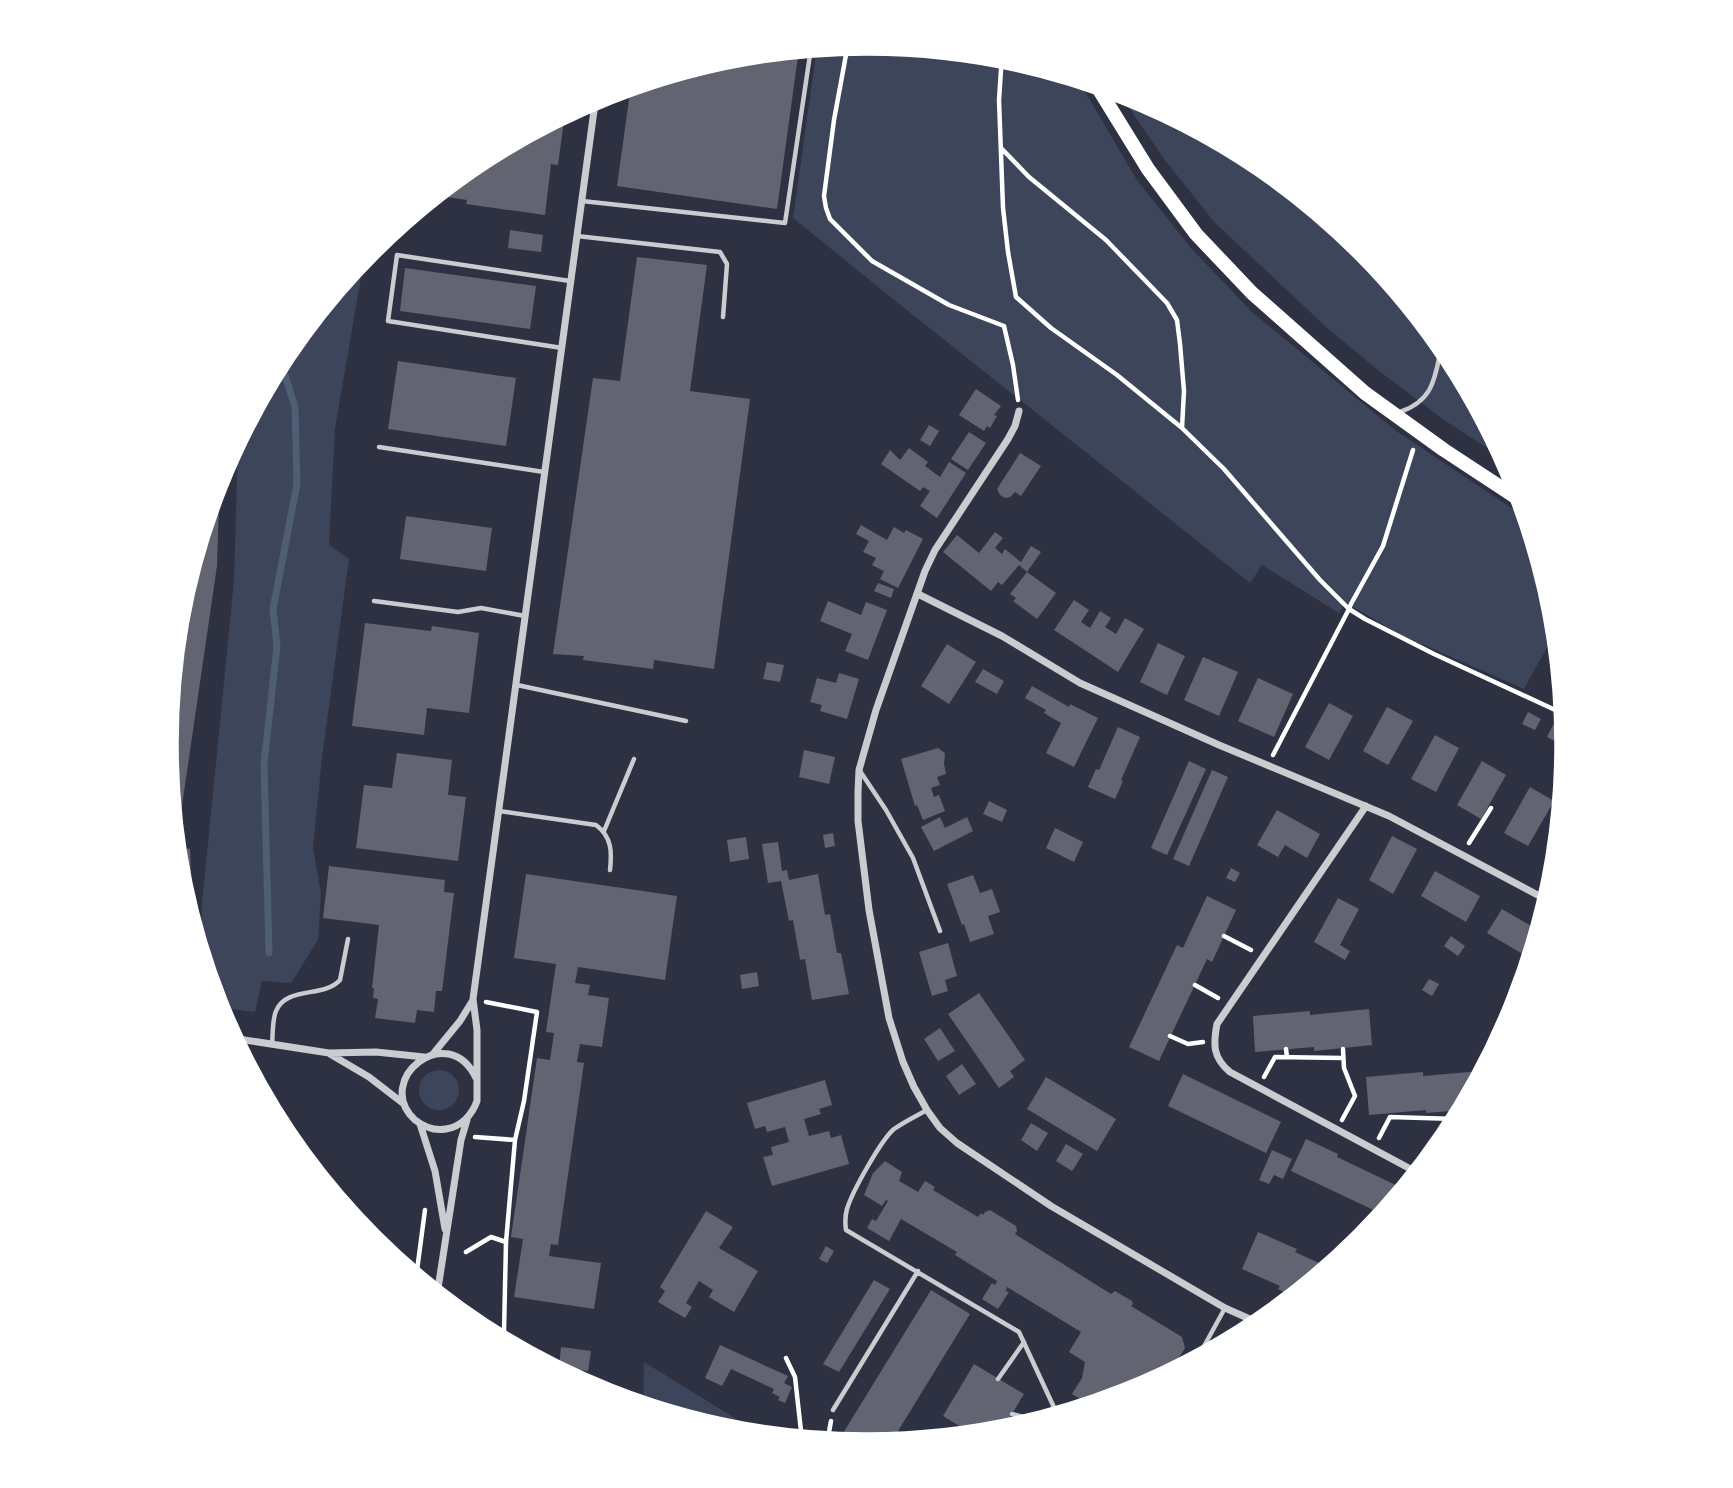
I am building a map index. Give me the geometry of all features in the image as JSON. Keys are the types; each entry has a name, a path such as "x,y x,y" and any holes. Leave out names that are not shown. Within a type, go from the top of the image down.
{"main road":[{"path":"1105,97 1148,169 1196,234 1252,293 1365,393 1509,493"}],"street":[{"path":"439,1284 463,1136 467,1118 477,1101 477,1030 473,999 594,111"},
{"path":"1019,411 1008,439 935,550 876,710 859,770 858,821 869,910 889,1018 914,1087 927,1110 948,1135 1051,1206 1225,1308 1249,1319"},
{"path":"918,594 1002,636 1080,682 1366,806 1539,896"},
{"path":"1366,806 1217,1024 1214,1041 1219,1063 1230,1072 1410,1168"},
{"path":"467,1118 455,1127 442,1129 420,1124 412,1117 402,1094 408,1072 415,1063 429,1055 460,1021 473,999"},
{"path":"244,1040 329,1053 450,1054 467,1065 476,1078"},
{"path":"329,1053 369,1077 405,1105"},
{"path":"420,1124 435,1171 446,1234"}],"lane":[{"path":"582,201 785,223 810,57"},
{"path":"577,236 720,252 727,264 723,317"},
{"path":"563,348 388,321 397,255 572,281"},
{"path":"1394,414 1412,408 1430,392 1438,359"},
{"path":"379,447 546,472"},
{"path":"374,601 458,612 481,608 526,616"},
{"path":"517,685 686,721"},
{"path":"604,831 634,759"},
{"path":"859,770 913,858 940,931"},
{"path":"499,811 596,825 604,831 610,843 610,870"},
{"path":"272,1045 275,1012 279,1006 293,997 327,989 340,980 348,939"},
{"path":"927,1110 893,1130 870,1163 847,1209 846,1230 1019,1332 1054,1407"},
{"path":"834,1410 918,1271"},
{"path":"1205,1344 1225,1308"},
{"path":"998,1379 1024,1342"},
{"path":"1012,1414 1019,1416"}],"path":[{"path":"846,55 824,196 830,219 872,261 948,305 1004,326 1019,411"},
{"path":"1001,68 1000,148 1005,230 1016,297 1051,328 1117,375 1182,428 1224,469 1320,580 1349,609 1434,654 1555,710"},
{"path":"1000,148 1029,177 1106,240 1167,303 1177,320 1180,344 1184,391 1182,428"},
{"path":"1268,765 1383,547 1418,432"},
{"path":"1462,855 1491,808"},
{"path":"1224,936 1264,956"},
{"path":"1195,985 1231,1004"},
{"path":"473,999 537,1012 524,1101 515,1140 506,1241 504,1330"},
{"path":"1170,1036 1188,1044 1214,1041"},
{"path":"1286,1049 1287,1057"},
{"path":"1338,1129 1355,1096 1344,1068 1343,1049"},
{"path":"1259,1087 1275,1057 1343,1058"},
{"path":"1382,1131 1390,1117 1398,1115 1445,1120"},
{"path":"463,1136 515,1140"},
{"path":"417,1267 427,1198"},
{"path":"466,1252 491,1237 506,1241"},
{"path":"786,1358 795,1377 801,1430"},
{"path":"829,1432 834,1410"}],"shaded area":[{"path":"866,54 957,60 1045,78 1084,90 1137,180 1190,247 1252,312 1395,430 1516,511 1533,565 1549,644 1524,689 1399,634 1345,602 1339,613 1262,565 1250,583 793,218 816,56"},
{"path":"1128,106 1172,125 1250,170 1321,225 1354,256 1414,324 1440,361 1464,399 1490,450 1444,420 1326,327 1215,223 1164,159"},
{"path":"361,275 335,429 329,545 349,559 322,758 313,848 321,893 318,940 291,983 262,981 255,1012 229,1009 202,928 234,581 237,462 269,399 293,361 319,324"},
{"path":"439,1070 453,1076 459,1090 453,1104 439,1110 425,1104 419,1090 425,1076"},
{"path":"644,1362 741,1422 688,1410 643,1396"}],"building":[{"path":"798,58 777,209 617,186 629,97 688,78"},
{"path":"564,124 558,165 551,164 545,215 466,204 467,200 447,197 483,170"},
{"path":"510,230 543,235 541,252 508,248"},
{"path":"637,257 707,265 690,391 750,399 714,669 654,660 653,669 583,660 584,656 553,654 593,378 620,381"},
{"path":"405,268 536,286 530,329 400,311"},
{"path":"398,361 516,378 506,446 388,429"},
{"path":"976,389 1001,406 994,415 997,416 990,428 987,426 984,431 959,415"},
{"path":"929,425 939,431 930,446 920,440"},
{"path":"969,432 986,443 968,470 951,459"},
{"path":"909,448 928,462 925,466 940,477 949,462 966,473 937,518 920,506 930,491 923,487 920,491 881,464 890,450 900,460"},
{"path":"1020,453 1041,466 1021,496 1015,492 1005,498 997,489"},
{"path":"219,507 217,566 181,814 177,744 183,654 200,565"},
{"path":"406,516 492,528 486,571 400,559"},
{"path":"861,525 887,540 894,527 923,539 898,588 880,579 884,571 872,565 876,558 863,552 869,541 856,534"},
{"path":"995,532 1003,538 995,548 1002,554 1005,549 1021,562 1031,546 1041,552 1027,572 1019,565 1002,585 998,582 991,591 943,552 957,535 979,553"},
{"path":"1027,572 1056,593 1037,619 1013,601 1016,598 1010,594"},
{"path":"878,583 894,589 891,598 874,591"},
{"path":"1074,600 1089,610 1081,622 1090,628 1100,611 1111,618 1105,627 1116,634 1125,618 1144,629 1118,672 1054,630"},
{"path":"828,601 861,615 866,602 887,610 868,660 845,651 852,634 820,621"},
{"path":"365,623 431,631 432,626 479,633 469,713 427,708 424,735 352,726"},
{"path":"1158,643 1185,656 1167,695 1140,682"},
{"path":"947,644 976,662 949,704 921,686"},
{"path":"1203,657 1238,672 1219,716 1184,700"},
{"path":"767,662 784,665 780,682 763,679"},
{"path":"983,669 1004,681 997,694 975,682"},
{"path":"839,673 859,679 847,719 820,711 822,705 810,702 817,678 836,683"},
{"path":"1258,678 1293,694 1274,737 1238,721"},
{"path":"1032,686 1069,707 1070,704 1098,718 1074,767 1046,753 1061,723 1044,713 1046,710 1025,698"},
{"path":"1329,703 1353,716 1329,760 1305,747"},
{"path":"1387,707 1413,721 1388,765 1363,751"},
{"path":"1528,712 1541,719 1535,730 1522,724"},
{"path":"1553,725 1556,726 1556,742 1547,737"},
{"path":"1118,727 1140,737 1115,799 1088,787 1096,769 1099,770"},
{"path":"1435,735 1459,748 1436,792 1411,779"},
{"path":"938,748 945,753 946,774 937,777 940,785 931,788 934,797 939,795 945,811 923,820 917,805 915,806 901,759"},
{"path":"804,750 835,757 829,784 799,777"},
{"path":"397,753 452,760 448,795 466,797 458,861 356,848 364,785 392,788"},
{"path":"1189,761 1206,769 1167,855 1151,848"},
{"path":"1482,761 1506,775 1481,819 1457,805"},
{"path":"1212,770 1228,777 1189,866 1173,859"},
{"path":"1530,787 1554,801 1528,846 1504,833"},
{"path":"989,801 1007,810 1002,822 983,814"},
{"path":"1277,810 1320,834 1307,858 1285,845 1278,857 1257,845"},
{"path":"940,817 945,828 967,817 973,831 934,851 921,827"},
{"path":"1055,828 1083,842 1074,862 1046,848"},
{"path":"833,833 835,846 825,848 823,835"},
{"path":"1392,836 1417,849 1393,894 1369,880"},
{"path":"746,837 749,859 730,862 727,840"},
{"path":"778,842 782,871 787,870 789,880 818,874 825,915 830,914 837,953 841,953 849,994 812,1000 805,959 800,960 793,920 789,921 781,881 768,883 762,844"},
{"path":"185,848 190,849 191,885"},
{"path":"329,866 445,880 444,892 454,893 442,991 436,991 434,1012 417,1010 415,1023 375,1018 378,999 373,998 372,988 379,925 323,918"},
{"path":"1231,868 1240,873 1235,882 1226,878"},
{"path":"1435,871 1480,896 1466,922 1421,896"},
{"path":"526,874 677,896 665,980 578,967 575,983 590,985 588,995 609,998 602,1047 580,1044 577,1062 584,1063 558,1245 551,1244 549,1256 601,1263 594,1309 514,1297 523,1239 511,1237 537,1058 550,1060 554,1033 546,1032 556,964 514,958"},
{"path":"973,875 980,893 992,889 1000,912 988,916 994,934 970,942 947,884"},
{"path":"1207,896 1236,910 1212,962 1207,959 1159,1061 1129,1047 1177,945 1183,948"},
{"path":"1338,898 1359,909 1340,945 1350,951 1345,960 1314,942"},
{"path":"1502,909 1532,926 1523,955 1487,933"},
{"path":"1451,936 1465,946 1458,956 1444,946"},
{"path":"948,943 957,976 945,980 948,991 932,996 919,952"},
{"path":"757,972 759,986 742,989 740,975"},
{"path":"1429,979 1439,984 1432,996 1422,990"},
{"path":"979,993 1025,1060 1010,1071 1014,1077 999,1088 948,1014"},
{"path":"1369,1009 1372,1045 1314,1051 1314,1047 1255,1052 1253,1016 1310,1011 1310,1015"},
{"path":"940,1028 955,1051 938,1061 924,1039"},
{"path":"962,1064 976,1084 959,1095 946,1076"},
{"path":"1423,1072 1423,1076 1473,1072 1450,1111 1426,1113 1426,1110 1369,1115 1366,1077"},
{"path":"1183,1074 1281,1122 1266,1153 1168,1106"},
{"path":"1046,1077 1116,1119 1097,1151 1027,1109"},
{"path":"825,1080 832,1105 819,1109 821,1114 804,1119 809,1136 829,1131 831,1138 841,1135 849,1164 772,1186 763,1157 773,1155 771,1147 789,1142 785,1127 767,1132 765,1126 755,1129 747,1103"},
{"path":"1031,1123 1048,1133 1037,1151 1021,1140"},
{"path":"1306,1139 1396,1185 1374,1210 1291,1171"},
{"path":"1066,1144 1083,1154 1072,1171 1056,1161"},
{"path":"1272,1150 1292,1159 1283,1179 1274,1175 1269,1184 1259,1180"},
{"path":"885,1161 902,1172 899,1181 918,1192 925,1181 935,1187 933,1190 978,1217 990,1210 1016,1226 1015,1234 1111,1294 1115,1291 1132,1301 1131,1306 1182,1337 1185,1348 1178,1360 1172,1363 1081,1399 1072,1394 1082,1378 1085,1362 1069,1352 1081,1332 1007,1287 1006,1291 1009,1292 998,1309 982,1299 992,1283 995,1285 997,1281 955,1255 957,1252 901,1219 889,1241 867,1228 872,1219 876,1221 888,1201 882,1206 864,1195 873,1173"},
{"path":"706,1211 733,1227 719,1248 758,1271 734,1312 709,1297 713,1290 699,1281 686,1303 692,1307 685,1318 658,1302 665,1291 660,1287"},
{"path":"1258,1232 1297,1249 1295,1252 1320,1264 1284,1292 1278,1289 1280,1286 1242,1269"},
{"path":"826,1246 834,1251 827,1263 819,1259"},
{"path":"874,1280 890,1289 839,1372 823,1364"},
{"path":"931,1290 970,1314 897,1433 843,1433"},
{"path":"720,1345 788,1376 784,1383 792,1387 785,1403 772,1393 774,1389 731,1369 722,1386 705,1378"},
{"path":"561,1347 591,1351 588,1371 559,1362"},
{"path":"974,1364 1024,1394 1010,1418 961,1427 943,1416"}],"waterway":[{"path":"269,953 264,764 277,646 273,609 297,484 295,407 285,374"}]}
